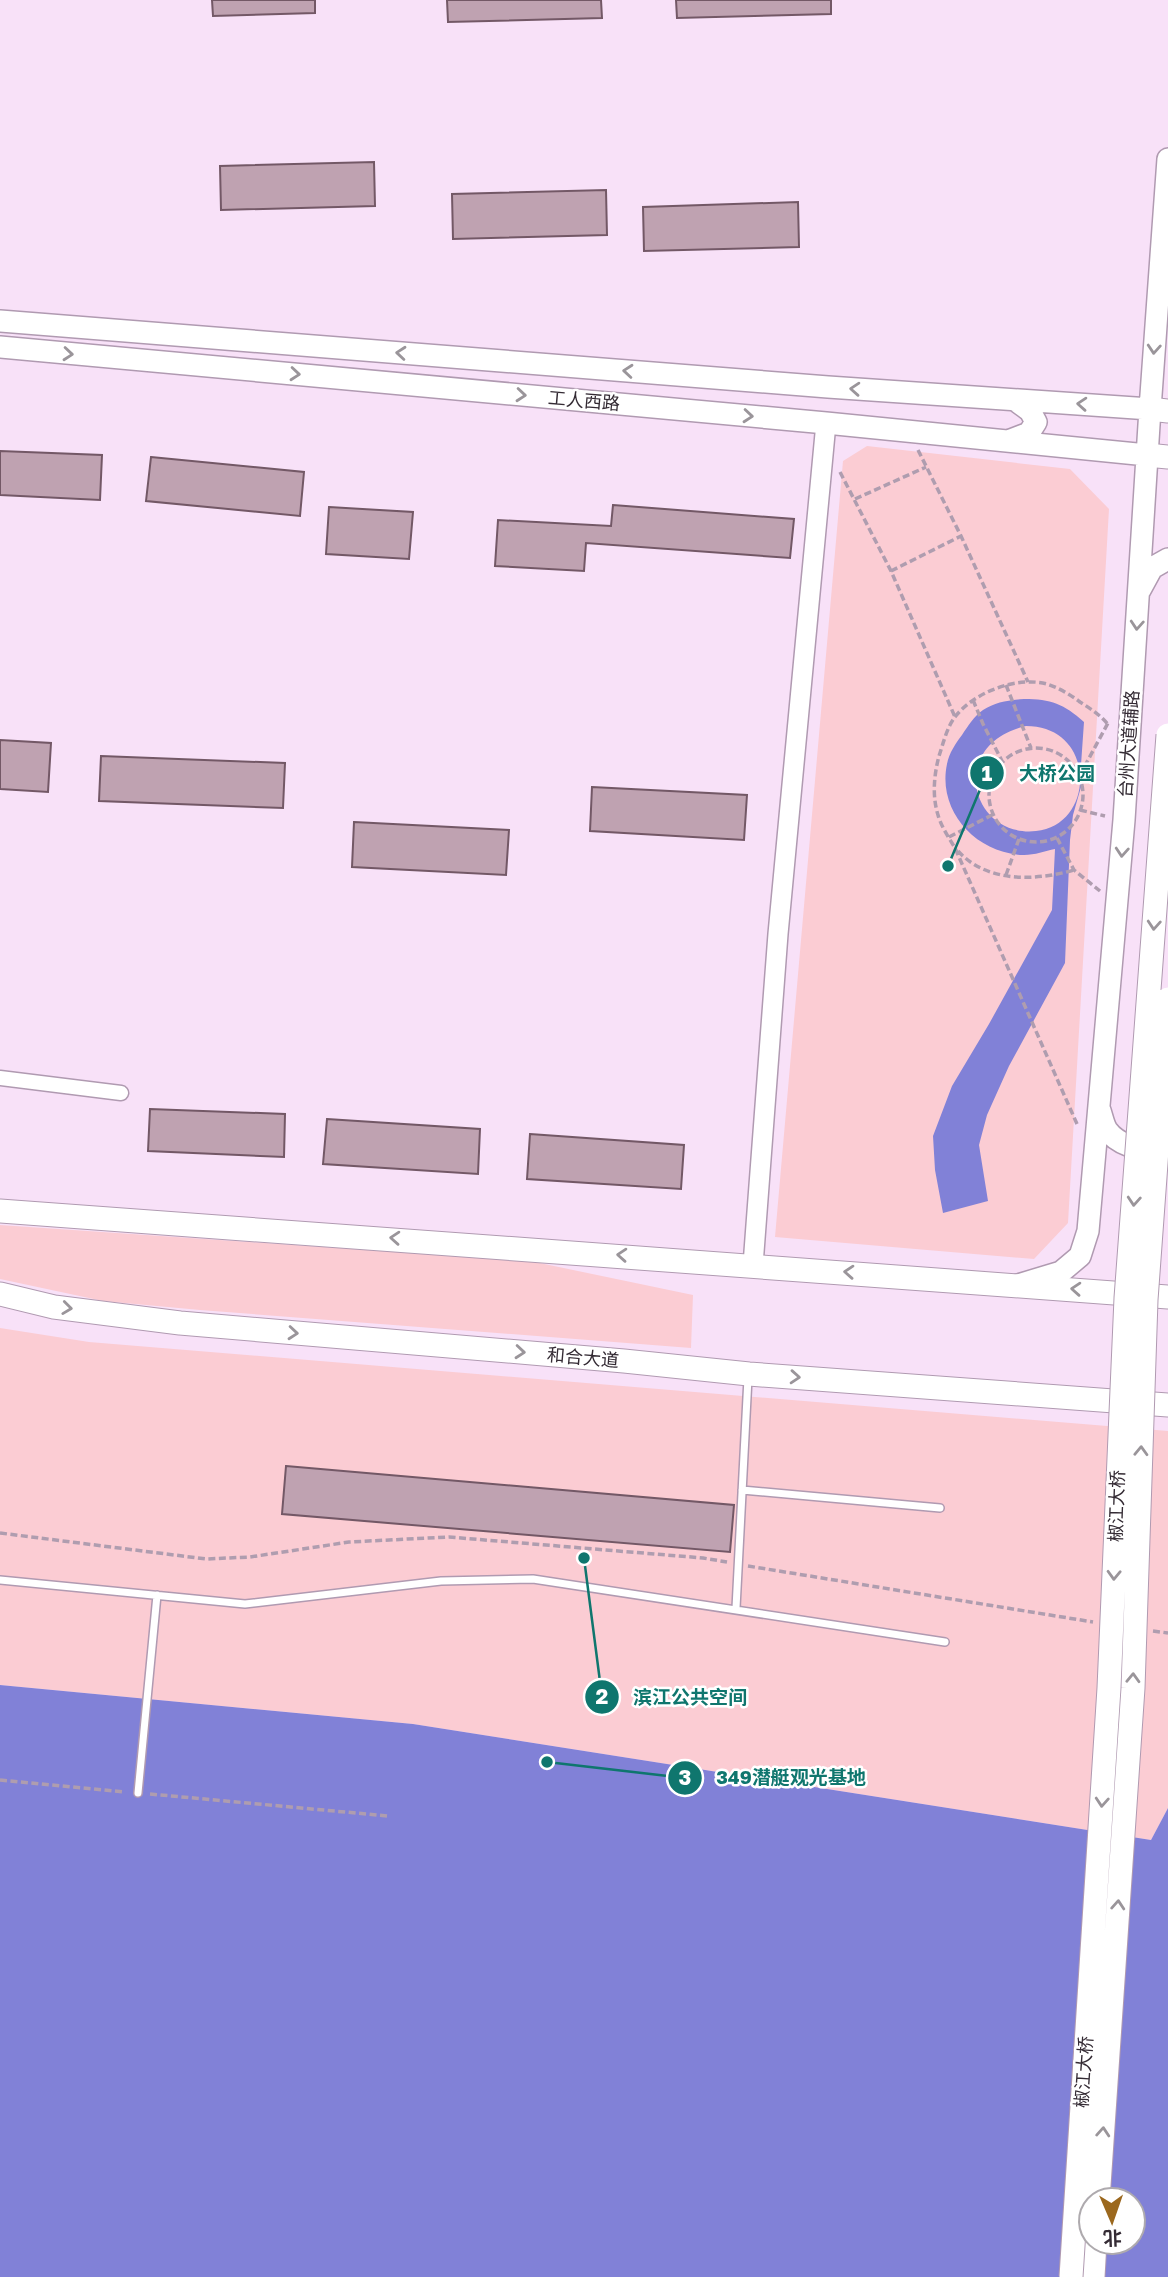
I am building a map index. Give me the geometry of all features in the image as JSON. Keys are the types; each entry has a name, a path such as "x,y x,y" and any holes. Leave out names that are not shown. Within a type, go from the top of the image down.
{"main road":[{"name":"台州大道辅路","path":"1017,1285 1061,1272 1080,1256 1087,1231 1118,905 1140,590 1158,456 1168,159"},
{"name":"工人西路","path":"0,321 800,385 1159,410"},
{"name":"工人西路","path":"0,347 825,432 908,431 1158,456"},
{"path":"1009,441 1029,433 1036,422 1030,411 1015,400"},
{"path":"1140,590 1152,568 1168,559"},
{"name":"椒江大桥","path":"1071,2277 1110,1688 1126,1298 1168,735"},
{"name":"椒江大桥","path":"1099,2186 1133,1688 1146,1300 1168,999"},
{"path":"1098,1106 1107,1130 1119,1141 1144,1151 1168,1146"},
{"path":"0,1211 1168,1297"},
{"name":"和合大道","path":"0,1294 54,1307 180,1323 749,1374 1168,1405"},
{"path":"1093,2277 1095,2256"}],"street":[{"path":"753,1265 778,933 825,432"},
{"path":"0,1078 121,1093"}],"lane":[{"path":"736,1608 749,1374"},
{"path":"742,1490 940,1508"},
{"path":"0,1580 245,1604 441,1581 533,1579 945,1642"},
{"path":"138,1793 157,1595"}],"path":[{"path":"908,431 961,536 1028,682"},
{"path":"825,432 854,499 891,571 955,717"},
{"path":"854,499 926,467"},
{"path":"891,571 961,536"},
{"path":"1079,1129 955,848 938,816 934,796 935,770 955,717 973,700 1006,685 1028,682 1048,684 1071,695 1108,723 1113,733"},
{"path":"1006,685 1031,747"},
{"path":"973,700 1001,760"},
{"path":"1078,774 1108,723"},
{"path":"1031,747 1055,752 1067,760 1078,774 1083,797 1073,823 1056,837 1037,842 1018,841 991,816 989,786 1001,760 1031,747"},
{"path":"1080,810 1124,820"},
{"path":"948,837 991,816"},
{"path":"1056,837 1074,870 1118,905"},
{"path":"1007,873 1018,841"},
{"path":"955,848 968,862 987,872 1037,877 1074,870"},
{"path":"0,1533 206,1559 250,1557 349,1542 449,1537 703,1558 1102,1623"},
{"path":"1142,1629 1168,1633"},
{"path":"0,1780 388,1816"}],"shaded area":[{"path":"867,446 1070,469 1109,509 1068,1223 1034,1259 775,1237 843,461"},
{"path":"1019,699 1057,704 1084,722 1081,765 1083,780 1073,815 1070,840 1065,963 1009,1066 987,1115 979,1145 988,1201 943,1213 935,1170 933,1136 952,1086 1052,910 1055,849 1024,855 1006,853 990,847 964,827 954,813 945,781 953,748 977,715 988,707","holes":["1026,726 1049,730 1066,742 1076,758 1080,776 1078,795 1070,812 1056,825 1036,831 1014,829 996,820 983,806 977,788 977,769 985,751 1001,736"]},
{"path":"0,1225 530,1261 693,1295 691,1348 103,1301 0,1279"},
{"path":"0,1328 89,1342 1168,1431 1168,1808 1151,1840 413,1724 0,1685"},
{"path":"0,1685 413,1724 1151,1840 1168,1808 1168,2277 0,2277"}],"building":[{"path":"212,0 315,0 315,13 213,16"},
{"path":"447,0 601,0 602,18 448,22"},
{"path":"676,0 831,0 831,14 677,18"},
{"path":"374,162 375,206 221,210 220,166"},
{"path":"606,190 607,235 453,239 452,194"},
{"path":"798,202 799,247 644,251 643,207"},
{"path":"0,451 102,455 100,500 0,495"},
{"path":"151,457 304,472 300,516 146,501"},
{"path":"613,505 794,519 790,558 586,543 584,571 495,566 498,520 611,526"},
{"path":"329,507 413,512 409,559 326,554"},
{"path":"0,740 51,743 48,792 0,789"},
{"path":"101,756 285,763 283,808 99,801"},
{"path":"592,787 747,795 744,840 590,831"},
{"path":"354,822 509,830 506,875 352,867"},
{"path":"150,1109 285,1114 284,1157 148,1151"},
{"path":"327,1119 480,1129 478,1174 323,1164"},
{"path":"530,1134 684,1145 681,1189 527,1179"},
{"path":"286,1466 734,1505 730,1552 282,1514"}],"place":[{"name":"大桥公园","path":"948,866"},
{"name":"滨江公共空间","path":"584,1558"},
{"name":"349潜艇观光基地","path":"547,1762"}]}
